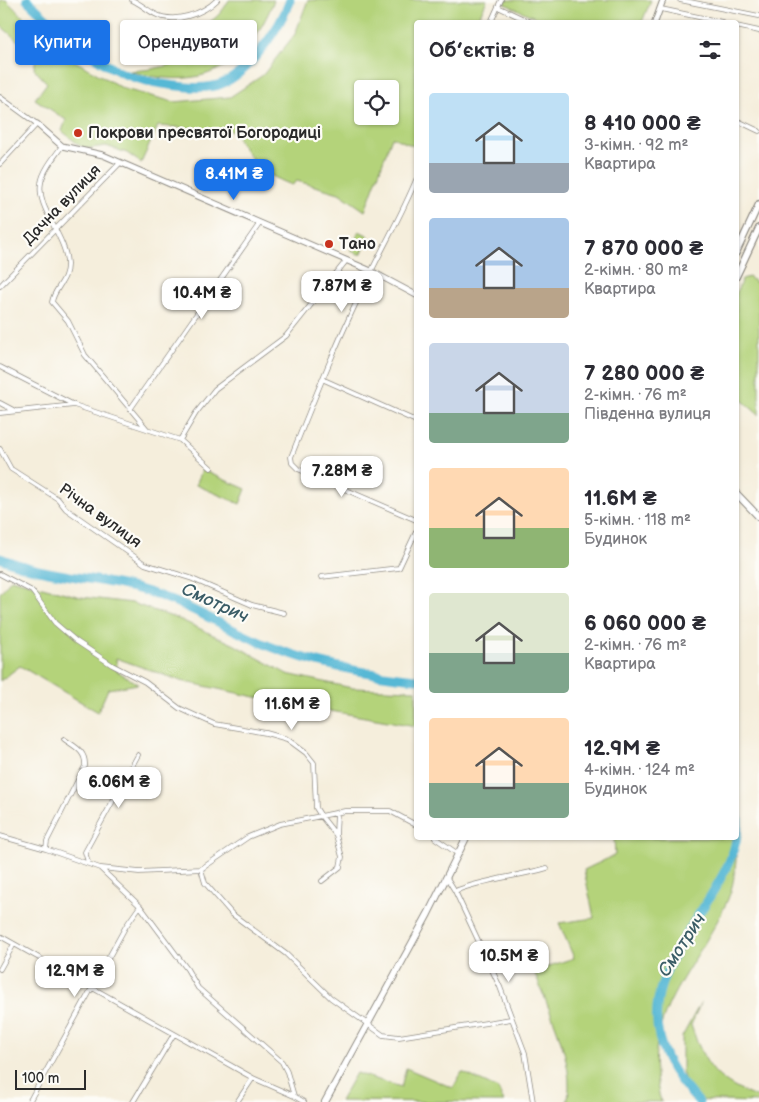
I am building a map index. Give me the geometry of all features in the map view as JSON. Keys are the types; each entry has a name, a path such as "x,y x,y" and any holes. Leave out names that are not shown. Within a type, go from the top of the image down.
{"main road":[{"path":"739,247 759,204"},
{"path":"739,271 759,228"},
{"path":"739,496 759,517"},
{"path":"325,1102 465,840"}],"street":[{"path":"132,0 141,2 155,14 169,18 193,14 210,7 217,0"},
{"path":"492,20 501,0"},
{"path":"656,20 663,0"},
{"path":"680,0 759,16"},
{"path":"498,7 526,20"},
{"path":"661,9 713,20"},
{"path":"739,27 759,31"},
{"path":"0,97 37,124 62,146 103,155 371,271 414,294"},
{"path":"739,121 759,131"},
{"path":"0,164 37,124"},
{"path":"62,146 41,182 44,201 65,250 67,270 61,286 53,299 53,303 68,321 85,355 147,429"},
{"name":"Дачна вулиця","path":"0,286 120,163"},
{"path":"414,185 403,212 371,271 322,379 291,456 292,463 298,469 414,519"},
{"path":"131,408 260,223"},
{"path":"180,440 196,413 215,389 286,336 346,261"},
{"path":"0,367 74,405 180,440 211,468"},
{"path":"322,379 414,420"},
{"path":"0,403 17,412"},
{"path":"0,412 17,412 74,405"},
{"name":"Річна вулиця","path":"0,449 11,468 58,499 66,509 145,564 190,578 252,605 284,613"},
{"path":"321,577 399,568 414,536"},
{"path":"0,574 32,591 55,623 76,642 112,665 145,682 179,708 214,724 274,735 297,746 314,763 316,808 336,835"},
{"path":"46,849 47,841 85,766 86,757 81,750 64,739"},
{"path":"88,862 85,852 138,755"},
{"path":"100,868 139,872 202,869 232,846 248,837 280,824 337,813 390,811 414,824"},
{"path":"322,881 340,867 342,857 336,835 337,813"},
{"path":"0,836 88,862 100,868 140,906 187,969 198,988 282,1062 294,1096"},
{"path":"438,840 458,854"},
{"path":"455,891 473,884 515,877 547,868"},
{"path":"202,869 205,883 232,914 286,954 331,998 368,1022 383,1035 393,1038 511,1019"},
{"path":"446,878 455,891 496,976 525,1053 534,1102"},
{"path":"29,1102 140,906"},
{"path":"0,936 253,1078 304,1102"},
{"path":"0,969 14,944"},
{"path":"133,1102 174,1034"},
{"path":"237,1102 253,1078"}],"green space":[{"path":"0,0 6,0 26,20 15,20 15,38 0,25"},
{"path":"229,0 274,0 257,33 257,20 212,20"},
{"path":"308,0 487,0 478,20 414,20 414,146 392,137 365,211 339,193 297,181 292,185 271,175 251,158 233,131 158,126 141,163 127,153 106,146 84,149 62,131 66,120 35,99 47,83 34,69 35,65 82,65 124,89 174,102 230,97 263,75 295,34"},
{"path":"505,0 651,0 643,20 541,20 505,4"},
{"path":"170,65 224,65 200,76 179,78 155,77 130,71"},
{"path":"359,231 369,236 361,255 351,251"},
{"path":"749,277 759,285 759,415 739,398 739,286 742,279"},
{"path":"202,470 246,489 240,504 196,485"},
{"path":"11,579 81,597 132,603 181,620 235,645 287,674 352,688 414,690 414,726 274,701 181,681 116,658 117,671 138,684 108,689 98,712 20,666 0,681 0,593"},
{"path":"614,840 738,840 733,884 728,899 674,995 663,1019 657,1044 656,1071 661,1102 567,1102 569,1087 564,1053 553,1018 534,971 574,958 559,923 594,918 584,870 615,855"},
{"path":"701,1002 691,1025 696,1040 708,1063 714,1072 723,1079 733,1086 759,1098 759,1102 691,1100 682,1072 682,1037"},
{"path":"406,1068 453,1088 462,1072 498,1089 504,1102 340,1101 356,1073 401,1087"}],"waterway":[{"name":"Смотрич","path":"27,0 71,39 107,65 129,76 155,83 185,87 221,84 242,70 271,36 290,0"},
{"name":"Смотрич","path":"0,558 36,570 130,587 164,597 287,653 360,671 414,679"},
{"path":"699,1102 667,1058 657,1018 663,980 680,944 723,875 736,840"}],"place":[{"name":"Покрови пресвятої Богородиці","path":"78,133"},
{"name":"Тано","path":"329,244"}]}
